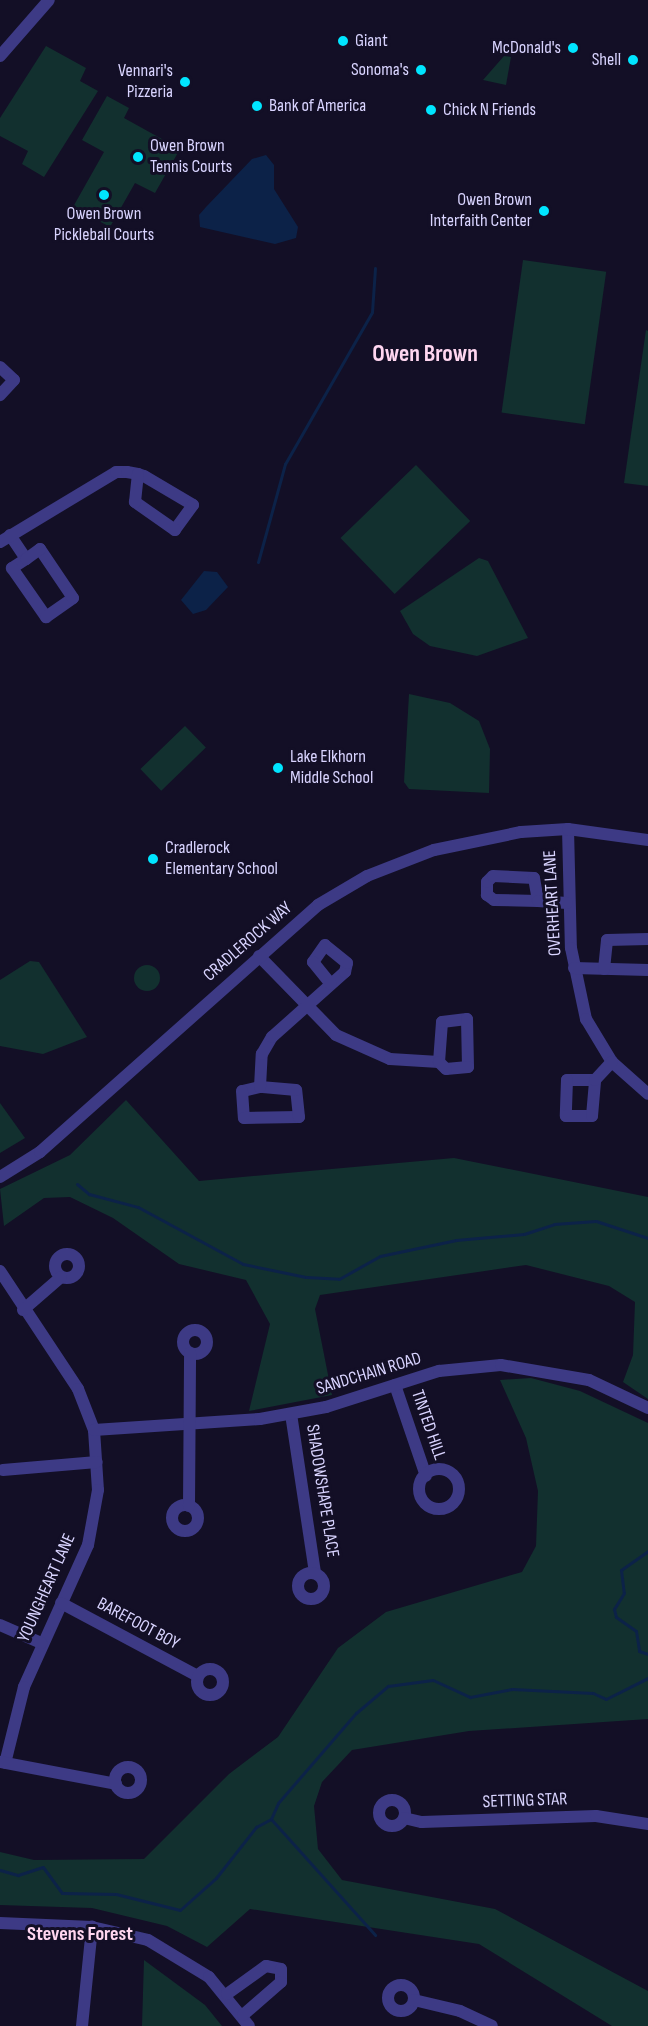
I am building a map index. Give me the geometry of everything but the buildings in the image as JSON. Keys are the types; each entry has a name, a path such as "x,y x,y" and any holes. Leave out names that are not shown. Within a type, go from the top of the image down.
{"street":[{"path":"0,56 46,1"},
{"path":"0,367 14,380 0,395"},
{"path":"26,559 5,538 99,478 138,474 194,505 175,530 135,502 138,474"},
{"path":"40,549 73,598 46,617 12,568 26,559 40,549"},
{"name":"CRADLEROCK WAY","path":"0,1177 40,1152 318,905 406,859 496,836 568,829 648,840"},
{"name":"OVERHEART LANE","path":"568,829 567,903 574,968 589,1026 612,1062 648,1094"},
{"path":"538,901 567,903"},
{"path":"604,969 607,940 648,939"},
{"path":"259,956 305,1007 365,1051 390,1059 439,1062"},
{"path":"574,968 648,970"},
{"path":"260,1087 267,1044 332,984"},
{"path":"595,1080 612,1062"},
{"path":"260,1087 299,1093 297,1119 244,1118 242,1090 260,1087"},
{"name":"YOUNGHEART LANE","path":"0,1271 4,1291 23,1310 69,1372 94,1430 97,1462 92,1527 61,1603 41,1643 2,1762"},
{"path":"23,1310 61,1277"},
{"path":"189,1506 190,1353"},
{"name":"SANDCHAIN ROAD","path":"94,1430 291,1414 439,1371 525,1367 589,1380 648,1408"},
{"name":"TINTED HILL","path":"395,1385 426,1476"},
{"name":"SHADOWSHAPE PLACE","path":"291,1414 315,1573"},
{"path":"1,1471 97,1462"},
{"name":"BAREFOOT BOY","path":"61,1603 198,1676"},
{"path":"0,1625 41,1643"},
{"path":"2,1762 116,1784"},
{"name":"SETTING STAR","path":"404,1818 422,1822 596,1816 648,1824"},
{"path":"0,1923 92,1927 164,1947 195,1965 227,1995 246,2021 281,1982 282,1970 266,1966 227,1995"},
{"path":"82,2026 92,1927"},
{"path":"414,2000 448,2007 492,2026"}],"green space":[{"path":"46,46 86,68 80,81 98,91 44,177 22,164 28,151 0,136 0,118"},
{"path":"504,56 511,57 506,85 483,80"},
{"path":"107,96 129,108 124,118 180,149 155,193 135,183 110,227 73,207 104,152 82,140"},
{"path":"523,260 606,272 585,424 502,413"},
{"path":"646,330 648,331 648,486 624,483"},
{"path":"416,465 470,521 395,594 340,538"},
{"path":"479,558 488,561 528,638 477,656 430,646 413,634 400,611"},
{"path":"409,694 450,703 479,721 490,749 489,793 409,789 404,782"},
{"path":"185,726 206,748 161,791 140,769"},
{"path":"30,961 39,962 87,1037 43,1054 0,1046 0,980"},
{"path":"147,965 156,969 160,978 156,987 147,991 138,987 134,978 138,969"},
{"path":"126,1100 199,1181 454,1158 648,1197 648,1399 623,1382 633,1355 635,1302 609,1286 526,1265 320,1295 315,1309 332,1395 249,1411 270,1324 246,1280 179,1264 113,1218 70,1197 44,1198 4,1226 0,1189 70,1155"},
{"path":"0,1103 25,1138 0,1153"},
{"path":"531,1378 580,1391 648,1423 648,1719 469,1731 352,1750 322,1782 314,1806 318,1849 342,1880 495,1909 648,1991 648,2026 612,2026 479,1944 250,1909 207,1947 167,1926 92,1908 0,1905 0,1852 34,1860 144,1859 229,1774 278,1737 338,1648 386,1612 522,1572 536,1546 538,1491 526,1438 500,1380"},
{"path":"144,1960 205,2005 222,2026 142,2026"}],"water":[{"path":"266,155 274,165 274,189 298,227 296,238 275,244 200,227 199,215 206,207 252,159"},
{"path":"204,571 217,572 228,587 206,610 193,614 181,600"}],"waterway":[{"path":"258,562 285,464 372,312 375,268"},
{"path":"77,1184 89,1194 138,1207 243,1264 306,1277 339,1279 380,1256 456,1240 524,1234 554,1224 596,1221 648,1238"},
{"path":"648,1551 621,1570 624,1593 614,1609 616,1617 636,1631 639,1651 648,1654"},
{"path":"0,1870 18,1875 43,1867 62,1893 116,1894 180,1910 216,1878 256,1827 271,1819 278,1803 356,1713 388,1686 433,1680 470,1697 512,1689 593,1693 606,1699 648,1678"},
{"path":"271,1819 375,1935"}],"place":[{"name":"Giant","path":"343,41"},
{"name":"McDonald's","path":"573,48"},
{"name":"Shell","path":"633,60"},
{"name":"Sonoma's","path":"421,70"},
{"name":"Vennari's Pizzeria","path":"185,82"},
{"name":"Bank of America","path":"257,106"},
{"name":"Chick N Friends","path":"431,110"},
{"name":"Owen Brown Tennis Courts","path":"138,157"},
{"name":"Owen Brown Pickleball Courts","path":"104,195"},
{"name":"Owen Brown Interfaith Center","path":"544,211"},
{"name":"Lake Elkhorn Middle School","path":"278,768"},
{"name":"Cradlerock Elementary School","path":"153,859"}],"district":[{"name":"Owen Brown","path":"425,354"},
{"name":"Stevens Forest","path":"80,1934"}]}
